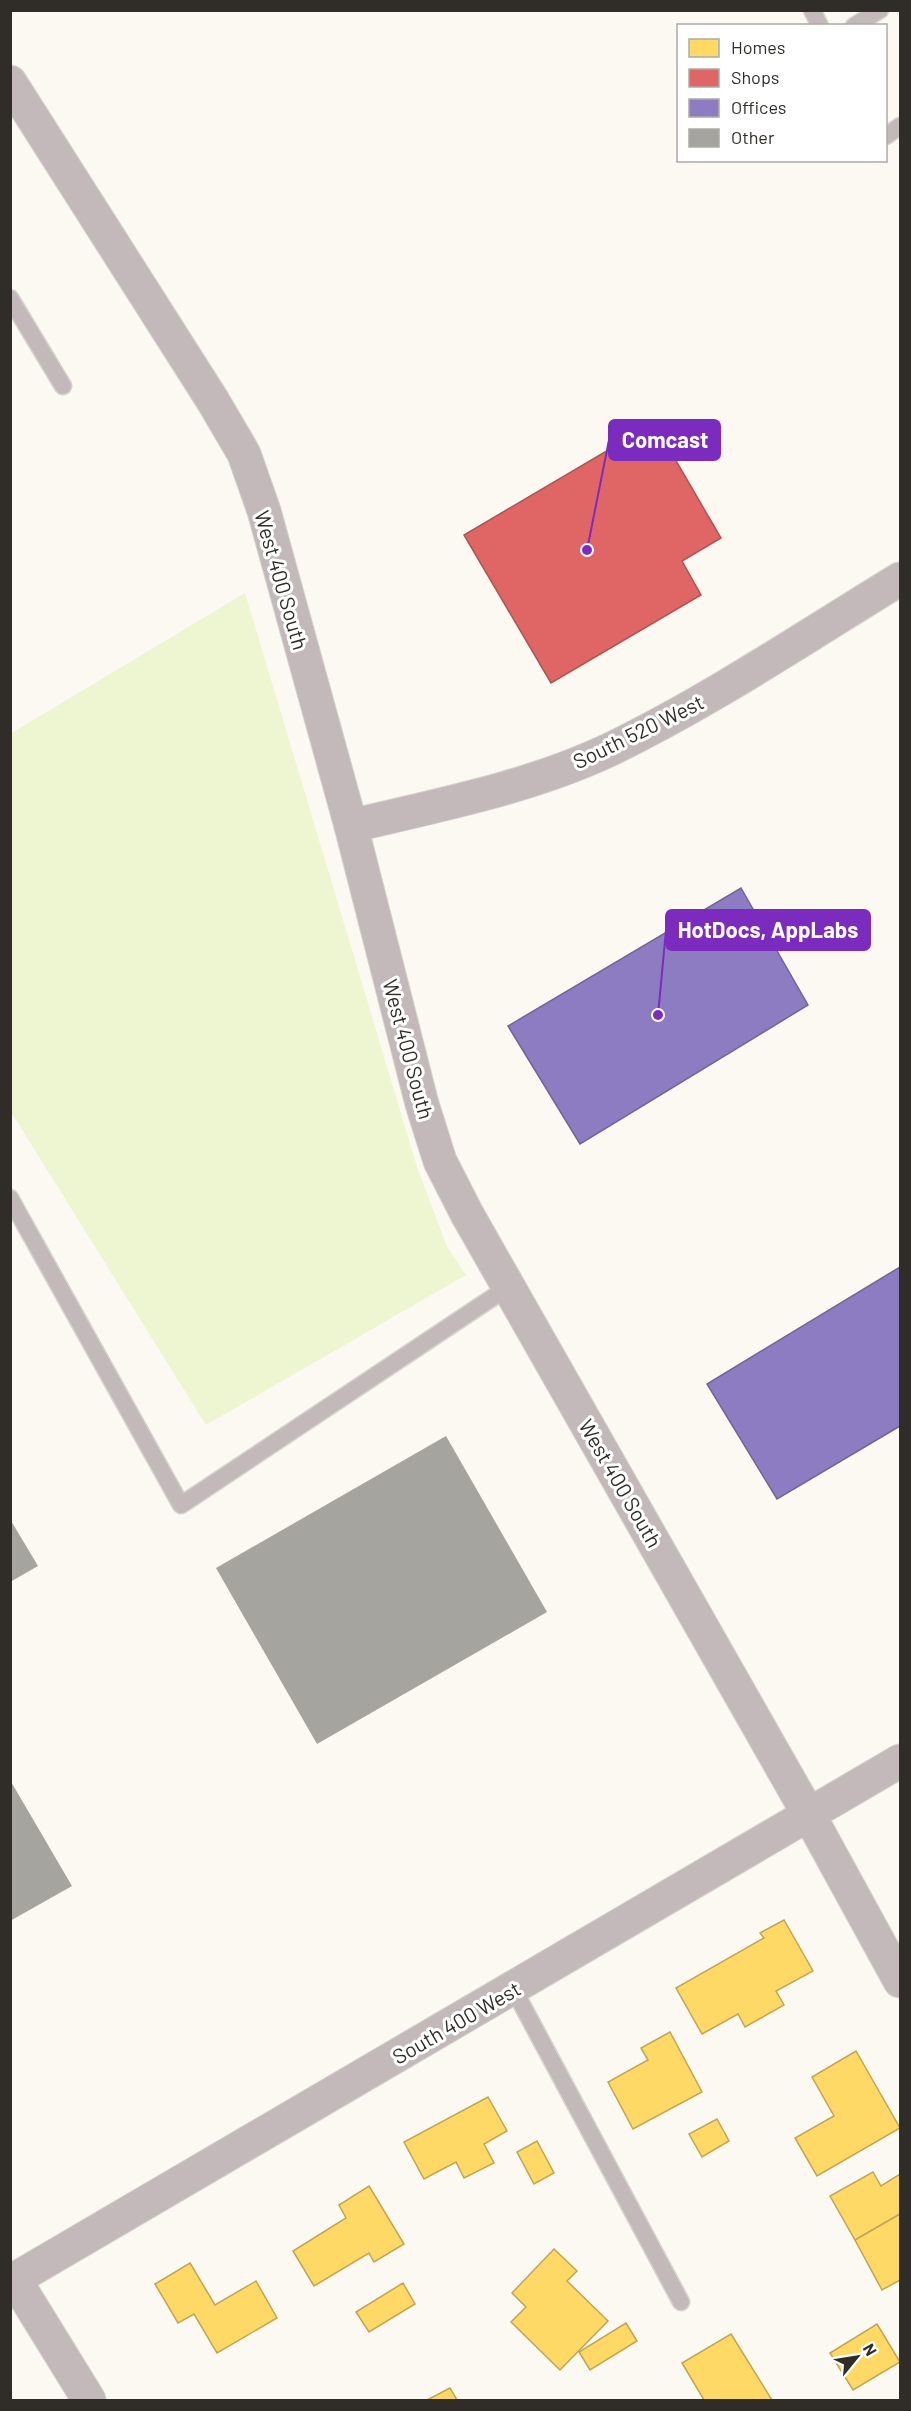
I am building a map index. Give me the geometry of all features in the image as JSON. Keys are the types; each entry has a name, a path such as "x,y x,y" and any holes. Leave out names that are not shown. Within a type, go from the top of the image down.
{"street":[{"name":"West 400 South","path":"10,82 206,391 243,454 264,511 351,826 422,1104 440,1161 467,1214 809,1815 900,1981"},
{"name":"South 520 West","path":"351,826 512,787 608,750 699,702 900,579"},
{"name":"South 400 West","path":"13,2281 900,1761"},
{"path":"13,2281 89,2400"}],"lane":[{"path":"812,10 819,24"},
{"path":"857,24 880,10"},
{"path":"887,135 900,126"},
{"path":"10,298 63,386"},
{"path":"10,1198 182,1505 510,1286"},
{"path":"513,1988 681,2302"}],"green space":[{"path":"245,593 417,1167 447,1247 466,1275 206,1425 11,1112 10,734"}],"building: Homes":[{"path":"784,1920 813,1971 776,1991 784,2005 745,2027 738,2014 702,2034 676,1988 764,1938 760,1933"},
{"path":"670,2032 702,2092 633,2129 608,2082 648,2060 641,2048"},
{"path":"856,2051 900,2128 817,2176 795,2138 834,2116 812,2077"},
{"path":"488,2097 507,2131 484,2144 494,2163 464,2178 456,2162 424,2179 404,2142"},
{"path":"717,2119 729,2141 702,2157 689,2134"},
{"path":"537,2141 554,2173 534,2184 517,2152"},
{"path":"873,2172 881,2186 900,2174 900,2214 855,2240 830,2196"},
{"path":"369,2186 404,2244 374,2262 369,2253 314,2286 293,2251 346,2218 339,2205"},
{"path":"900,2214 900,2280 882,2290 855,2240"},
{"path":"554,2249 577,2271 567,2281 608,2321 560,2370 511,2322 526,2307 512,2293"},
{"path":"190,2263 215,2305 256,2281 277,2318 217,2353 194,2314 178,2323 155,2284"},
{"path":"403,2283 415,2304 369,2332 356,2312"},
{"path":"626,2323 637,2341 590,2370 579,2352"},
{"path":"877,2324 900,2362 853,2390 830,2353"},
{"path":"731,2334 772,2400 704,2400 682,2363"},
{"path":"450,2388 457,2400 427,2400"}],"building: Shops":[{"path":"654,423 721,538 682,561 701,595 551,683 464,535"}],"building: Offices":[{"path":"741,888 808,1005 580,1144 508,1026"},
{"path":"900,1267 900,1426 777,1499 707,1384"}],"building: Other":[{"path":"446,1436 547,1612 317,1744 216,1568"},
{"path":"10,1519 38,1566 10,1582"},
{"path":"10,1780 72,1886 10,1921"}],"place":[{"name":"Comcast","path":"587,550"},
{"name":"HotDocs, AppLabs","path":"658,1015"}]}
